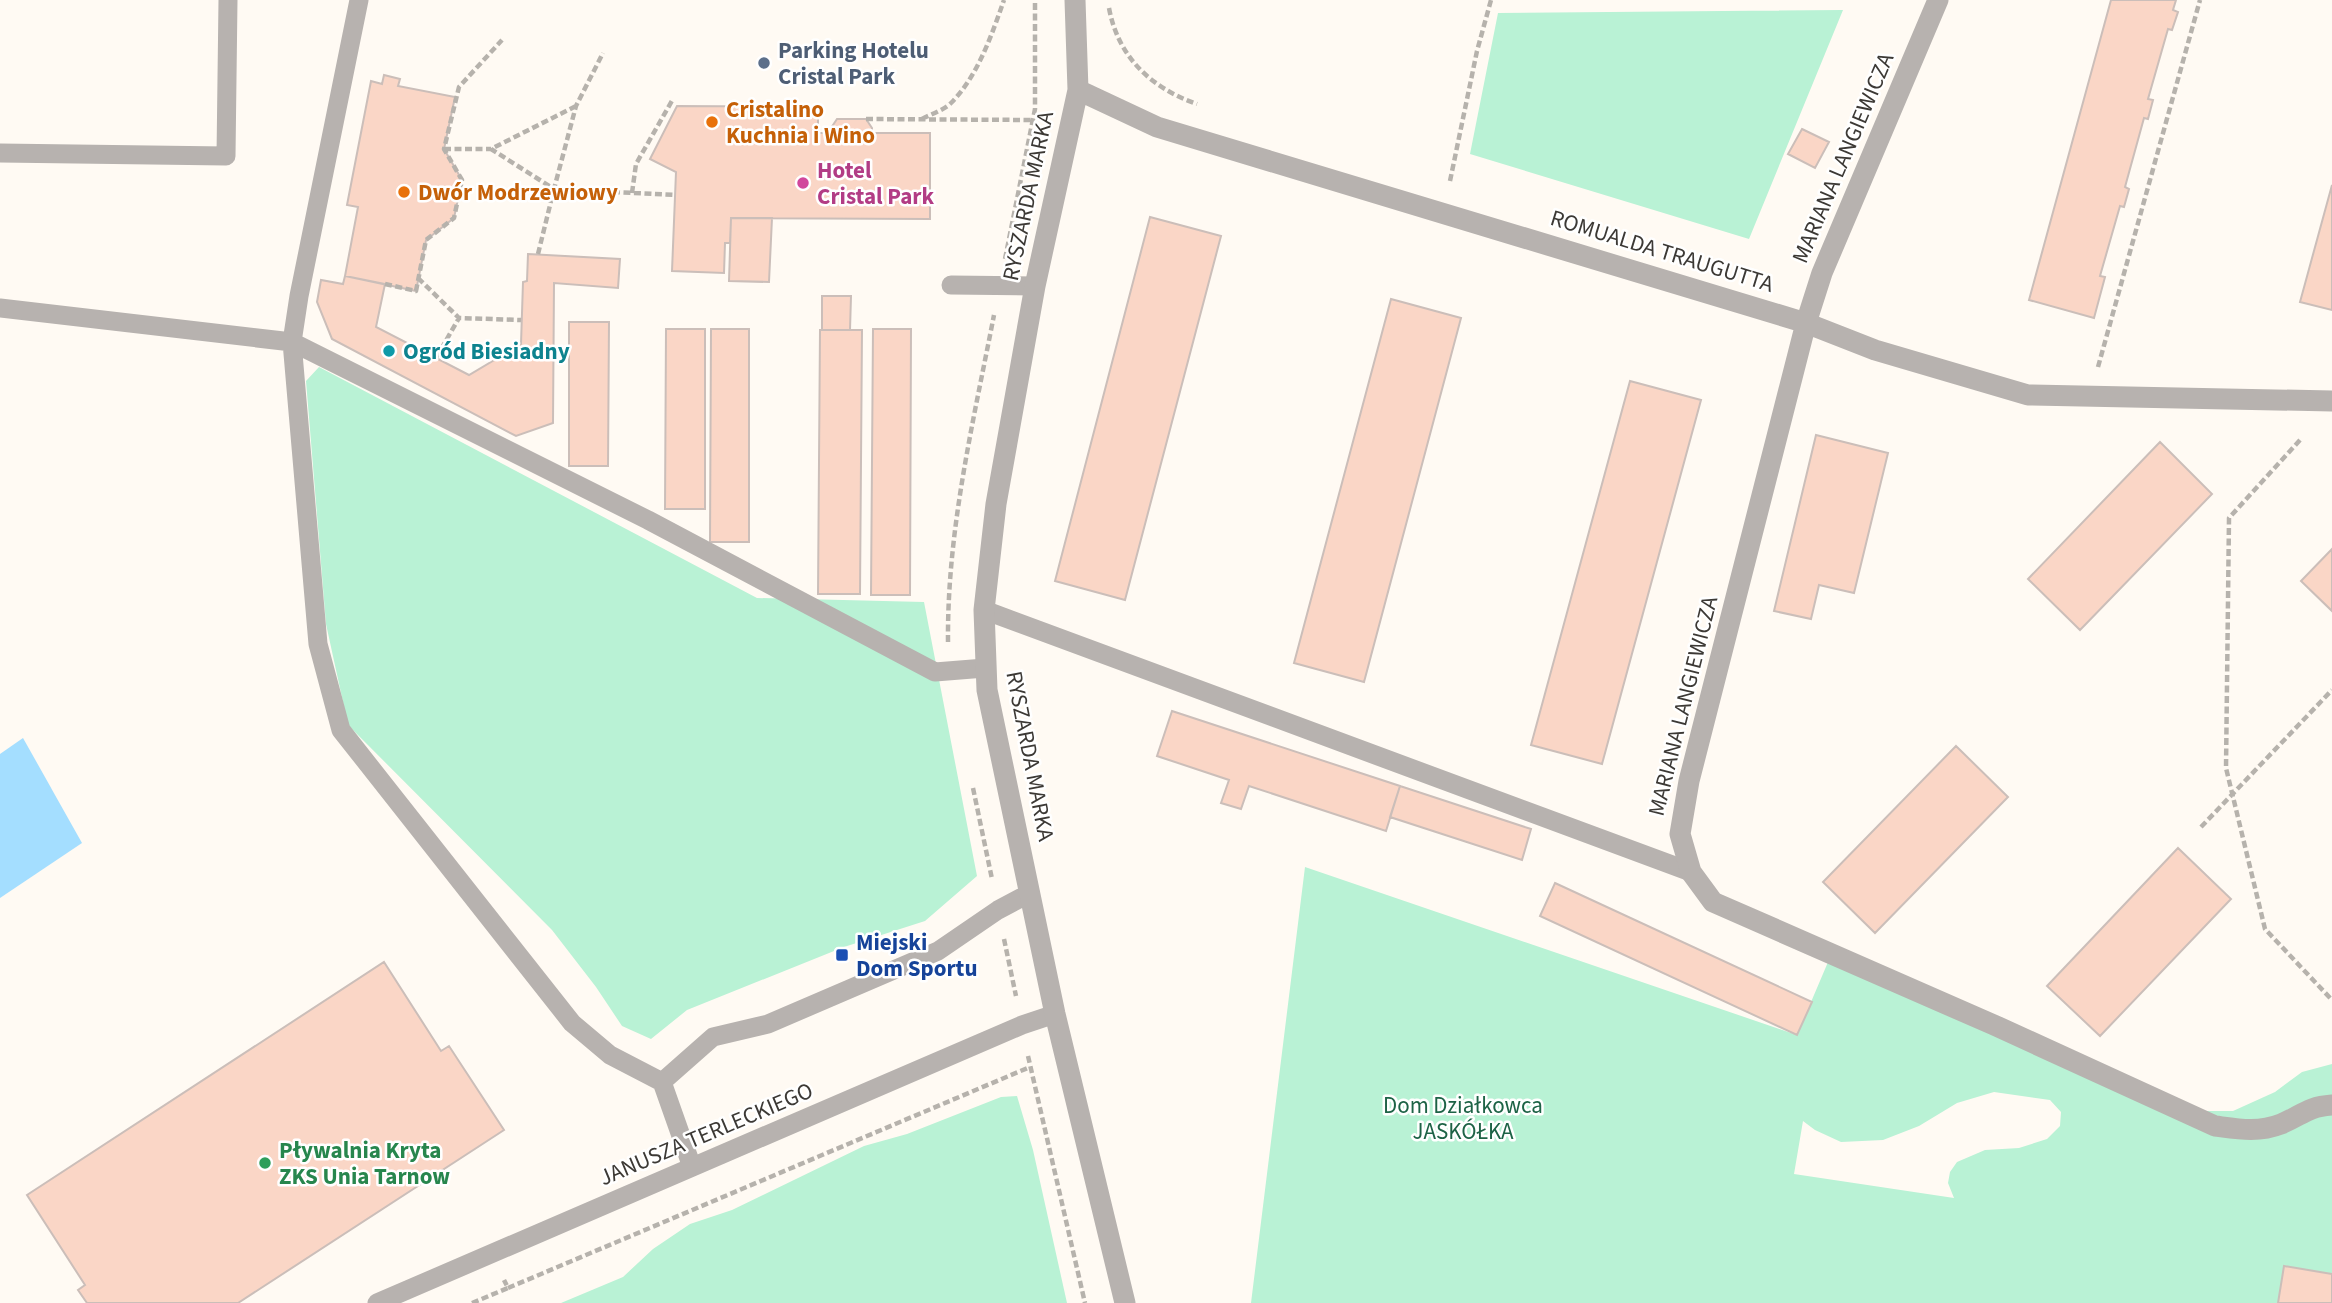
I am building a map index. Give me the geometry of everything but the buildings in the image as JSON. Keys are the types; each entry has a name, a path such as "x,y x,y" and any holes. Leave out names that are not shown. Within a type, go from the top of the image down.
{"street":[{"path":"1075,0 1078,90"},
{"name":"MARIANA LANGIEWICZA","path":"1938,0 1822,273 1806,323 1689,781 1679,834 1691,873 1713,902 1994,1025 2215,1126 2255,1131 2281,1124 2313,1106 2332,1105"},
{"name":"RYSZARDA MARKA","path":"1078,90 1035,286 996,504 984,610 985,668 987,690 1055,1014 1125,1303"},
{"name":"ROMUALDA TRAUGUTTA","path":"1078,90 1157,127 1806,323 1875,350 2028,395 2332,401"}],"lane":[{"path":"0,153 226,156 228,0"},
{"path":"359,0 292,342 318,644 341,730 572,1023 610,1055 662,1082 692,1167"},
{"path":"951,285 1035,286"},
{"path":"0,308 292,342 648,520 935,672 985,668"},
{"path":"984,610 1691,873"},
{"path":"662,1082 713,1037 768,1024 938,951 998,909 1030,893"},
{"name":"JANUSZA TERLECKIEGO","path":"377,1303 1022,1025 1055,1014"}],"path":[{"path":"920,120 950,104 967,82 990,40 1004,0"},
{"path":"1107,0 1118,39 1131,62 1160,86 1198,104"},
{"path":"1450,181 1477,51 1492,0"},
{"path":"2090,396 2200,0"},
{"path":"384,284 416,290 426,240 454,218 461,180 444,149 459,87 502,40"},
{"path":"538,254 576,106 603,53"},
{"path":"632,193 636,164 673,99"},
{"path":"444,149 491,149 576,106"},
{"path":"866,119 1033,120"},
{"path":"491,149 554,189 675,195"},
{"path":"1437,177 1462,185"},
{"path":"418,278 459,318 521,320"},
{"path":"436,358 459,318"},
{"path":"2300,440 2229,518 2226,768 2264,929 2332,1000"},
{"path":"2202,827 2332,690"},
{"path":"508,1288 1030,1067 1085,1303"}],"green space":[{"path":"1843,10 1749,239 1470,154 1498,13"},
{"path":"319,367 757,598 924,602 977,876 925,921 844,947 687,1010 651,1039 622,1026 552,930 348,725 326,624 306,381"},
{"name":"Dom Działkowca JASKÓŁKA","path":"1305,867 1797,1035 1831,955 2179,1111 2233,1111 2275,1092 2302,1072 2332,1064 2332,1303 1251,1303","holes":["1994,1092 2050,1100 2061,1112 2060,1126 2047,1139 2019,1148 1985,1150 1957,1162 1950,1172 1948,1183 1954,1198 1794,1174 1803,1121 1841,1142 1883,1140 1919,1126 1957,1103"]},
{"path":"1017,1096 1033,1150 1067,1303 561,1303 623,1277 653,1249 690,1224 732,1210 864,1146 907,1134 1001,1097"}],"water":[{"path":"23,738 82,843 0,898 0,754"}],"place":[{"name":"Parking Hotelu Cristal Park","path":"764,63"},
{"name":"Cristalino Kuchnia i Wino","path":"712,122"},
{"name":"Hotel Cristal Park","path":"803,183"},
{"name":"Dwór Modrzewiowy","path":"404,192"},
{"name":"Ogród Biesiadny","path":"389,351"},
{"name":"Miejski Dom Sportu","path":"842,955"},
{"name":"Pływalnia Kryta ZKS Unia Tarnow","path":"265,1163"}]}
